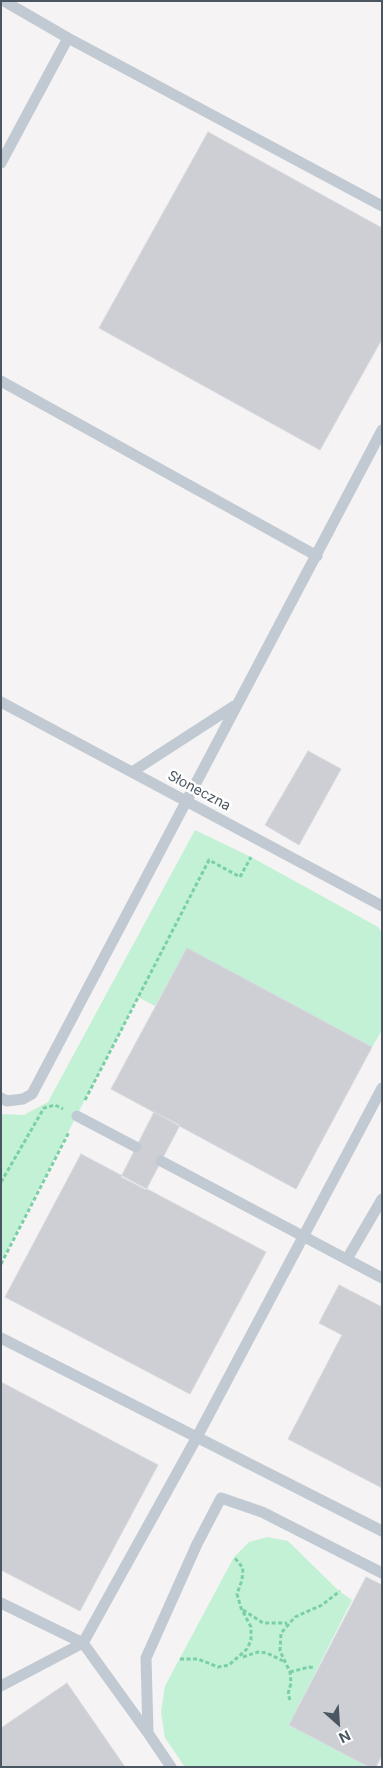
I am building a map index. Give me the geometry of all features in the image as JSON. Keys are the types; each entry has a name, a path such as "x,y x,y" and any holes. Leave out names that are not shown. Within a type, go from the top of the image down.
{"lane":[{"path":"4,1 68,38 382,206"},
{"path":"1,162 68,38"},
{"path":"1,381 317,556"},
{"path":"1,1098 7,1101 23,1099 32,1094 382,430"},
{"name":"Słoneczna","path":"1,702 382,906"},
{"path":"132,772 236,705"},
{"path":"1,1686 82,1643 197,1437 382,1088"},
{"path":"77,1116 136,1147"},
{"path":"161,1161 382,1278"},
{"path":"347,1259 382,1200"},
{"path":"1,1338 382,1531"},
{"path":"148,1733 146,1658 197,1544 221,1498 262,1512 382,1573"},
{"path":"1,1603 82,1643 171,1767"}],"path":[{"path":"1,1264 209,860 240,877 251,857"},
{"path":"1,1182 44,1108 55,1105 77,1116"},
{"path":"234,1557 243,1568 242,1580 237,1594 241,1608 251,1627 251,1640 240,1658"},
{"path":"290,1700 288,1694 291,1683 290,1672 279,1645 281,1633 288,1623 306,1611 322,1605 340,1591"},
{"path":"241,1608 263,1623 288,1623"},
{"path":"180,1659 198,1659 218,1667 229,1665 240,1658 258,1652 268,1653 284,1661"},
{"path":"290,1672 309,1667 315,1668"}],"green space":[{"path":"195,830 251,857 378,927 382,933 382,1030 372,1047 187,949 155,1006 138,997 1,1262 1,1114 24,1115 48,1102"},
{"path":"267,1537 288,1541 339,1591 352,1600 289,1725 369,1767 185,1767 165,1738 161,1712 165,1686 234,1557 249,1542"}],"building":[{"path":"208,132 382,228 382,339 320,450 99,328"},
{"path":"308,751 341,769 299,845 265,825"},
{"path":"187,948 372,1047 296,1189 111,1089"},
{"path":"154,1112 180,1125 146,1190 121,1177"},
{"path":"81,1154 266,1252 190,1394 5,1297"},
{"path":"339,1285 382,1307 382,1488 288,1439 342,1335 319,1323"},
{"path":"1,1382 158,1465 80,1611 1,1570"},
{"path":"366,1577 382,1585 382,1755 376,1767 369,1767 289,1725"},
{"path":"67,1683 125,1767 1,1767 1,1728"}]}
